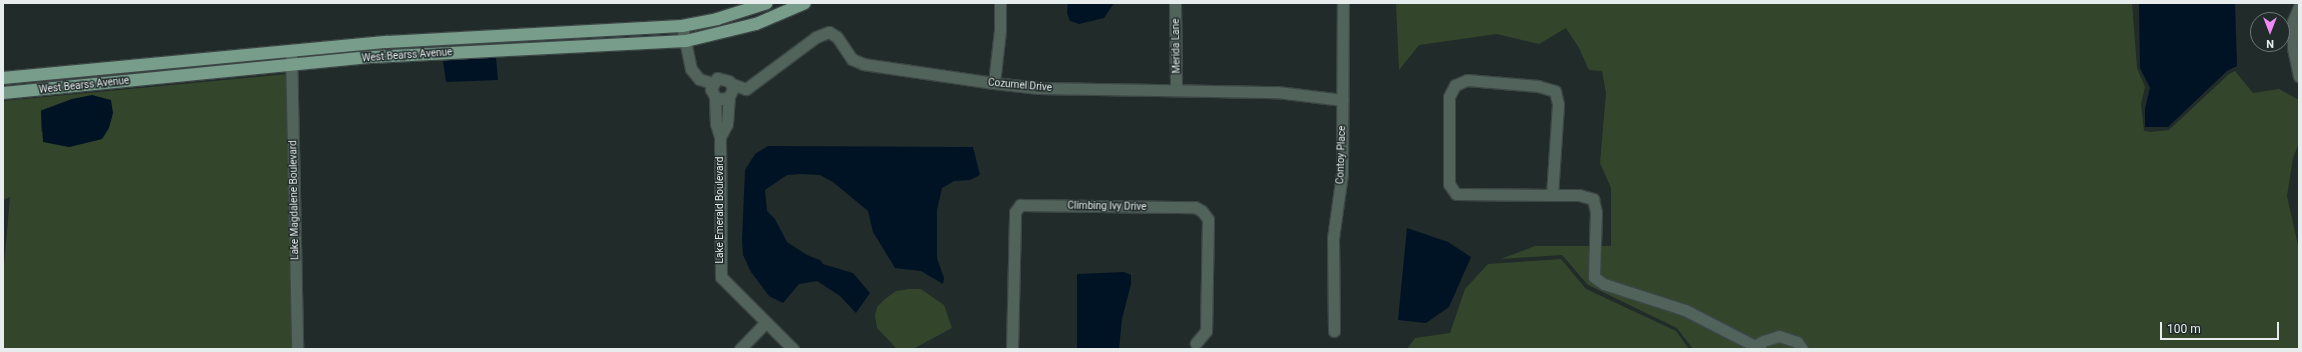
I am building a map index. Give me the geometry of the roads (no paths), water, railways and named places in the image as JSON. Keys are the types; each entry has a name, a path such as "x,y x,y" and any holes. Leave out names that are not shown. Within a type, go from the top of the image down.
{"main road":[{"name":"West Bearss Avenue","path":"3,78 387,42 682,26 717,19 767,3"},
{"name":"West Bearss Avenue","path":"3,93 291,64 380,57 686,41 756,24 805,3"}],"street":[{"path":"994,83 1000,30 1000,3"},
{"name":"Merida Lane","path":"1175,3 1176,89"},
{"name":"Contoy Place","path":"1334,331 1333,238 1342,174 1343,3"},
{"path":"2299,7 2293,22 2292,48 2299,76"},
{"path":"682,26 691,69 699,79 712,83 723,78 732,84 732,90 729,97 722,99 715,97 711,89 712,83"},
{"name":"Cozumel Drive","path":"732,84 746,89 816,37 829,32 837,37 852,59 863,64 994,83 1039,88 1176,89 1276,92 1343,100"},
{"name":"Lake Magdalene Boulevard","path":"291,51 296,349"},
{"path":"1552,195 1558,104 1555,91 1538,86 1467,80 1455,85 1449,96 1449,184 1456,194 1552,195 1579,195 1593,199 1596,212 1594,277 1604,284 1685,310 1758,347 1763,340 1779,336 1797,342 1802,349"},
{"name":"Lake Emerald Boulevard","path":"715,97 716,124 720,137 721,277 765,323 793,349"},
{"name":"Lake Emerald Boulevard","path":"720,137 726,124 729,97"},
{"name":"Climbing Ivy Drive","path":"1012,349 1015,212 1020,205 1194,207 1202,211 1208,219 1206,330 1196,343"},
{"path":"740,349 765,323"}],"water":[{"path":"1068,3 1114,3 1104,18 1079,24 1070,21 1067,13"},
{"path":"2139,3 2235,3 2237,66 2227,71 2168,127 2145,127 2145,109 2150,88 2140,68"},
{"path":"496,57 498,80 446,82 443,61"},
{"path":"92,95 111,100 113,113 109,128 102,139 69,147 43,142 41,111 72,99"},
{"path":"768,146 973,147 980,175 970,180 954,181 942,188 937,210 937,258 944,278 943,284 921,271 895,268 873,232 868,211 833,182 820,175 801,174 787,175 765,190 767,211 775,219 787,242 807,255 820,260 823,264 853,273 870,293 856,313 840,296 817,281 799,284 783,303 769,296 751,272 743,255 742,240 745,170 755,154"},
{"path":"1407,228 1448,242 1471,257 1449,307 1426,323 1398,320"},
{"path":"1124,272 1131,275 1131,284 1122,319 1119,349 1077,349 1077,274"}]}
